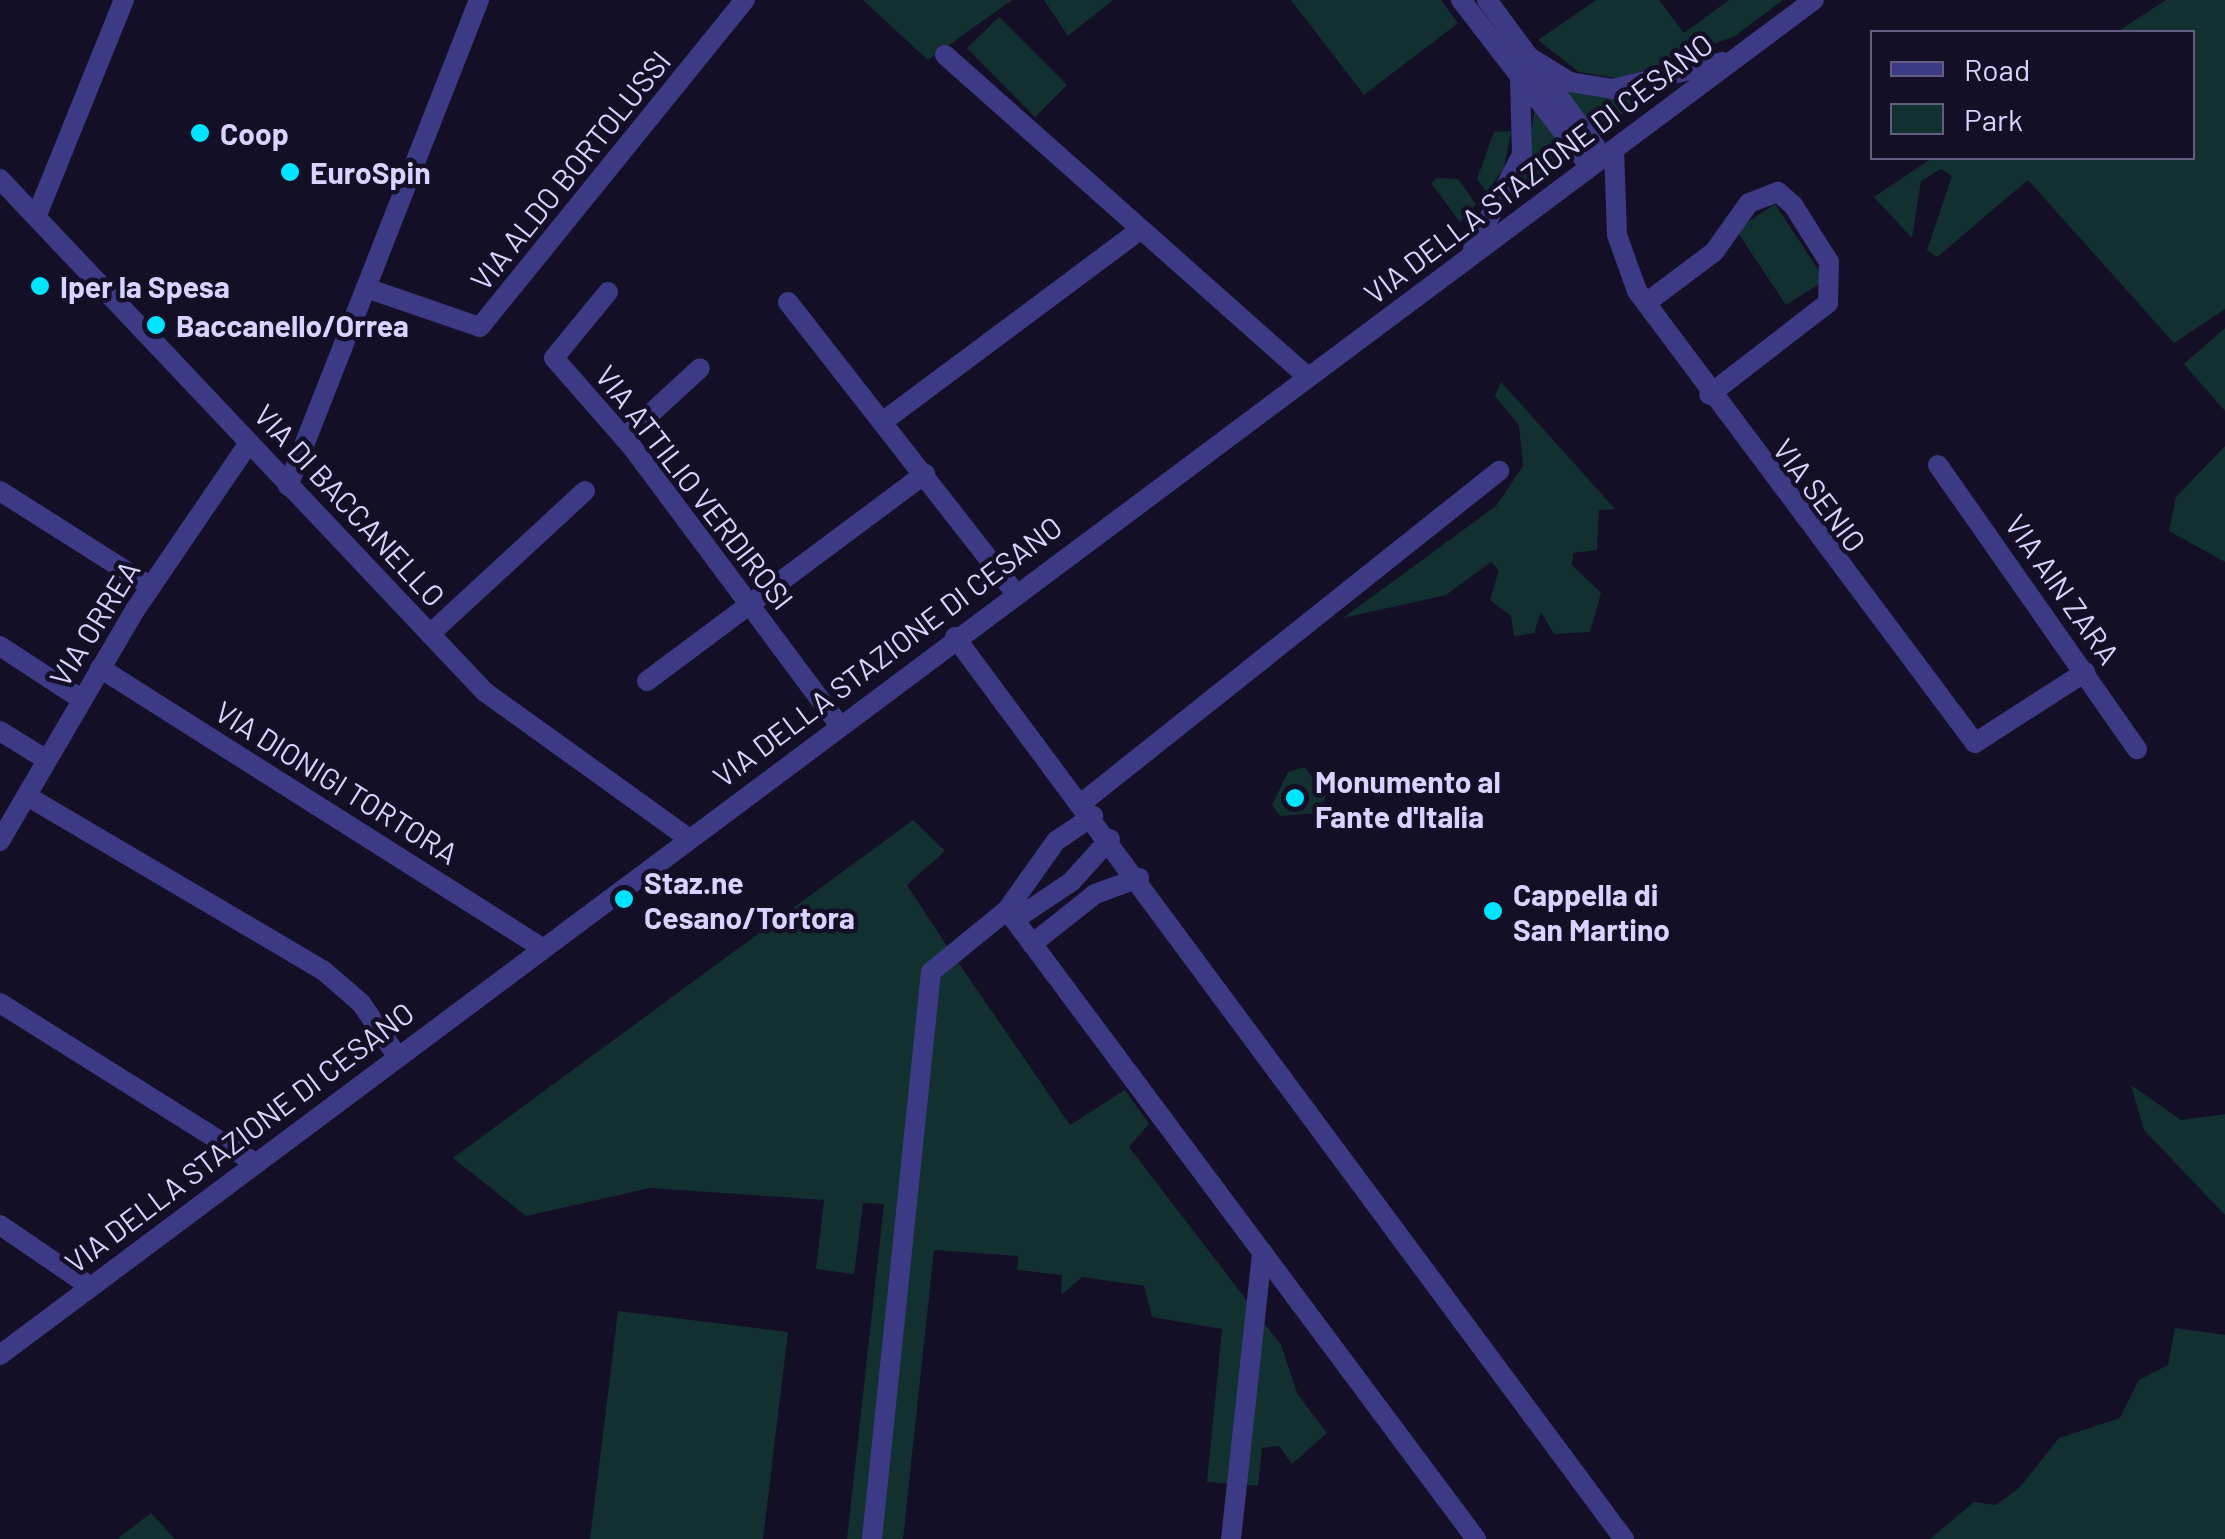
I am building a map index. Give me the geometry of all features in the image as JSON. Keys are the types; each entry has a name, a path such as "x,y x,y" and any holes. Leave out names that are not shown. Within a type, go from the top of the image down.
{"street":[{"path":"38,215 124,0"},
{"path":"288,486 479,0"},
{"name":"VIA ALDO BORTOLUSSI","path":"366,288 480,328 745,0"},
{"path":"1460,0 1602,157"},
{"path":"1468,258 1522,154 1522,65 1486,0"},
{"name":"VIA DELLA STAZIONE DI CESANO","path":"0,1355 687,837 1814,0"},
{"path":"945,55 1137,232 1307,376"},
{"path":"1522,65 1570,82 1614,88 1738,57"},
{"name":"VIA SENIO","path":"1602,157 1621,256 1646,303 1710,395 1975,742 2085,672"},
{"name":"VIA DI BACCANELLO","path":"0,179 38,215 288,486 513,718 687,837"},
{"path":"1646,303 1714,252 1749,202 1778,192 1792,205 1830,262 1828,303 1710,395"},
{"path":"885,420 1137,232"},
{"name":"VIA ATTILIO VERDIROSI","path":"608,292 553,355 624,438 839,724"},
{"path":"788,302 885,420 1015,593"},
{"path":"624,438 700,368"},
{"name":"VIA ORREA","path":"0,841 81,698 248,443"},
{"name":"VIA AIN ZARA","path":"1938,465 2137,749"},
{"path":"1010,915 1056,841 1088,809 1499,471"},
{"path":"647,682 925,474"},
{"path":"0,491 151,587"},
{"path":"430,634 585,491"},
{"path":"955,637 1088,809 1624,1539"},
{"path":"0,646 81,698"},
{"name":"VIA DIONIGI TORTORA","path":"100,668 542,948"},
{"path":"0,731 47,760"},
{"path":"27,796 324,970 361,1002 397,1056"},
{"path":"872,1539 931,972 1010,915 1071,882 1110,839"},
{"path":"1032,944 1095,894 1139,878"},
{"path":"1010,915 1476,1539"},
{"path":"0,1003 255,1164"},
{"path":"0,1225 91,1287"},
{"path":"1231,1539 1262,1252"}],"green space":[{"path":"863,0 1012,0 928,60"},
{"path":"1044,0 1113,0 1068,36"},
{"path":"1291,0 1441,0 1458,23 1364,95"},
{"path":"1596,0 1659,0 1684,33 1729,0 1783,0 1735,36 1621,79 1579,72 1538,40"},
{"path":"2166,0 2225,0 2225,309 2174,343 2028,180 1937,257 1927,250 1952,176 1941,169 1921,181 1912,238 1874,197 1929,160 2195,160 2195,30 2120,30"},
{"path":"999,17 1067,85 1035,117 967,48"},
{"path":"1563,88 1636,96 1640,102 1594,133"},
{"path":"1535,108 1569,155 1525,187 1522,184"},
{"path":"1511,131 1504,168 1487,192 1477,179 1494,132"},
{"path":"1437,178 1458,179 1476,204 1460,222 1431,183"},
{"path":"1775,204 1825,280 1786,305 1736,230"},
{"path":"2225,328 2225,411 2184,364"},
{"path":"1501,382 1615,509 1599,510 1597,550 1573,553 1572,565 1601,593 1590,632 1554,634 1541,612 1534,633 1514,636 1511,616 1490,600 1499,570 1491,562 1446,595 1343,618 1496,506 1523,466 1519,425 1495,396"},
{"path":"2225,446 2225,562 2169,531 2176,497"},
{"path":"1305,767 1326,797 1317,813 1280,816 1272,805 1288,772"},
{"path":"913,820 945,851 907,885 951,952 1070,1125 1125,1090 1149,1124 1129,1147 1281,1345 1298,1395 1327,1433 1292,1464 1279,1446 1262,1448 1258,1486 1207,1482 1222,1329 1152,1317 1144,1286 1082,1277 1061,1295 1062,1275 1017,1270 1018,1256 934,1250 903,1539 847,1539 884,1204 863,1203 854,1274 816,1269 824,1200 650,1188 526,1216 453,1158"},
{"path":"2131,1085 2181,1120 2225,1114 2225,1215 2144,1130"},
{"path":"618,1311 788,1332 763,1539 590,1539"},
{"path":"2175,1328 2225,1335 2225,1539 1930,1539 1974,1502 1996,1505 2020,1487 2059,1438 2120,1418 2139,1380 2168,1365"},
{"path":"151,1513 175,1539 117,1539"}],"place":[{"name":"Coop","path":"200,133"},
{"name":"EuroSpin","path":"290,172"},
{"name":"Iper la Spesa","path":"40,286"},
{"name":"Baccanello/Orrea","path":"156,325"},
{"name":"Monumento al Fante d'Italia","path":"1295,798"},
{"name":"Staz.ne Cesano/Tortora","path":"624,899"},
{"name":"Cappella di San Martino","path":"1493,911"}]}
